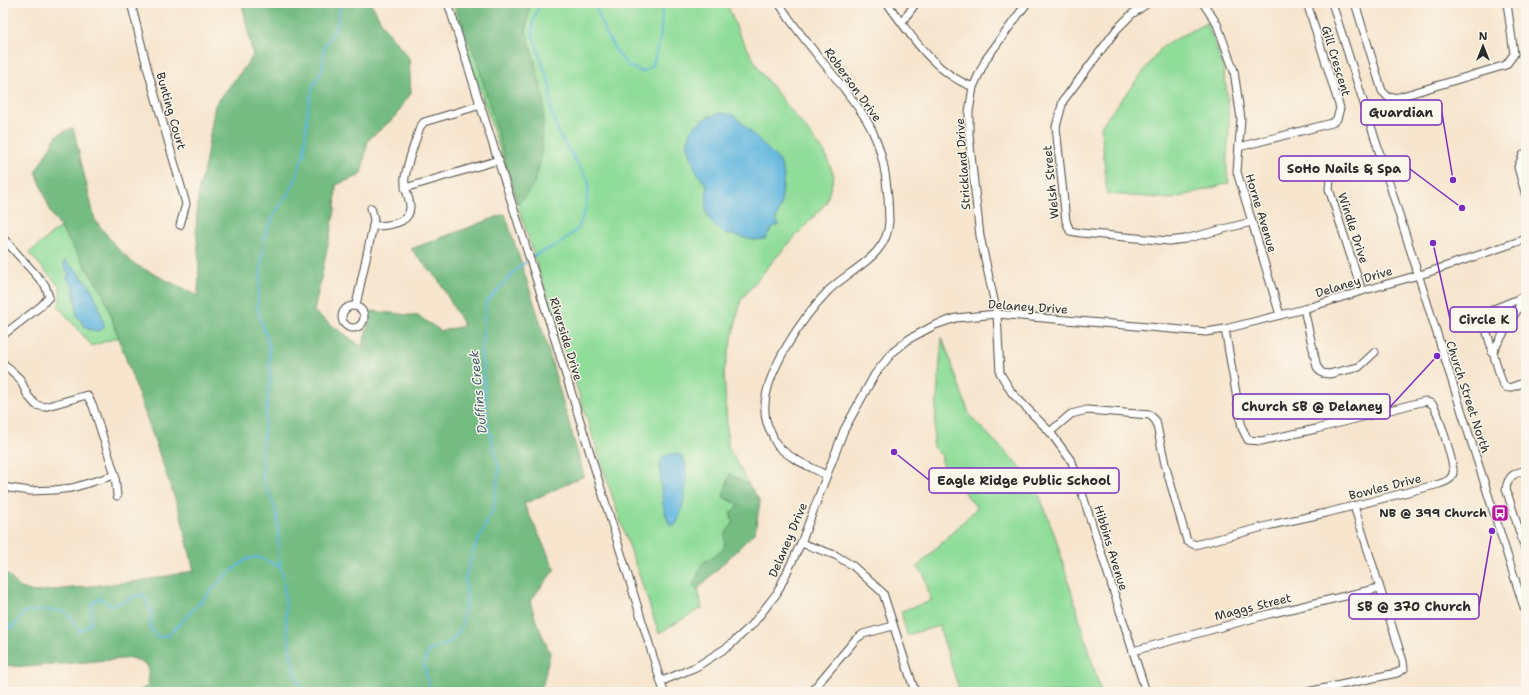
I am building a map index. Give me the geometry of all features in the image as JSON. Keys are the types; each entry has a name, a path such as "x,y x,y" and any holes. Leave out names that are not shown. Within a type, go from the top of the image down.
{"street":[{"name":"Bunting Court","path":"131,3 151,82 186,204 180,225"},
{"name":"Riverside Drive","path":"448,3 499,160 511,204 534,272 662,681 664,692"},
{"name":"Roberson Drive","path":"779,3 790,21 826,64 864,116 874,135 881,154 886,180 889,221 887,235 882,245 872,257 829,290 804,319 772,376 765,398 764,412 767,426 776,444 790,457 826,475"},
{"path":"887,3 934,62 950,76 973,87"},
{"path":"902,22 916,3"},
{"name":"Strickland Drive","path":"997,314 980,236 969,134 970,112 973,87 986,59 1027,3"},
{"name":"Welsh Street","path":"1148,3 1132,14 1117,29 1063,102 1056,127 1066,221 1070,231 1081,234 1169,241 1185,239 1251,222"},
{"name":"Horne Avenue","path":"1203,3 1217,24 1234,71 1241,119 1237,172 1280,315"},
{"name":"Gill Crescent","path":"1239,147 1332,123 1337,119 1340,108 1307,3"},
{"name":"Church Street North","path":"1332,3 1526,614"},
{"path":"1355,3 1382,91 1389,98 1398,98 1506,65 1514,54 1507,3"},
{"path":"373,226 387,226 406,218 408,214 410,207 405,188 405,178 420,127 424,122 481,105"},
{"path":"1522,155 1518,168 1526,196"},
{"path":"405,188 499,160"},
{"name":"Windle Drive","path":"1362,291 1329,189 1330,180 1336,173 1382,162"},
{"path":"356,305 373,226 374,219 370,208"},
{"path":"3,238 45,285 49,297 41,306 3,335"},
{"name":"Delaney Drive","path":"662,681 696,667 729,646 752,625 777,593 801,543 844,430 875,374 892,353 910,339 935,325 956,318 997,314 1206,332 1225,329 1304,309 1418,275 1526,239"},
{"path":"1492,352 1519,307 1523,297"},
{"path":"1523,297 1494,309 1486,321 1487,333 1492,352 1505,387 1509,388 1526,382"},
{"path":"1304,309 1317,367 1322,373 1329,374 1359,367 1375,352"},
{"name":"Hibbins Avenue","path":"997,314 1000,373 1023,405 1050,432 1066,452 1074,467 1146,692"},
{"name":"Bowles Drive","path":"1050,432 1071,414 1087,410 1150,414 1156,421 1165,464 1187,540 1195,545 1440,484 1449,480 1453,473 1452,464 1439,416 1433,405 1425,400 1323,427 1261,441 1248,440 1242,428 1225,329"},
{"path":"3,363 20,379 28,396 36,405 44,407 87,395 93,406 115,474 118,496"},
{"path":"1526,470 1514,474 1507,481 1506,489 1526,552"},
{"path":"3,487 30,491 72,488 115,474"},
{"path":"1307,692 1397,673 1404,669 1403,661 1354,506"},
{"path":"801,543 835,555 853,566 883,593 914,692"},
{"name":"Maggs Street","path":"1133,651 1268,614 1379,588"},
{"path":"814,691 855,640 863,634 893,626"}],"green space":[{"path":"242,3 371,3 384,27 409,58 411,93 394,118 368,140 361,175 336,185 335,210 314,312 362,347 372,311 418,316 441,331 464,326 439,281 411,249 505,214 539,318 584,476 524,504 555,569 530,601 536,621 550,653 543,684 537,692 137,692 148,686 148,666 133,658 25,667 3,665 3,570 21,588 34,592 140,581 194,571 181,516 103,293 51,213 36,171 57,135 73,128 95,220 117,248 134,264 198,296 199,263 196,228 199,187 204,171 215,105 253,56"},
{"path":"452,3 727,3 738,32 762,74 825,153 834,176 826,203 773,261 741,300 724,372 728,446 749,485 760,501 755,532 698,588 702,608 659,633 616,508"},
{"path":"455,3 530,3 526,32 544,101 541,159 534,184 518,204 478,65"},
{"path":"1206,23 1217,48 1226,87 1229,114 1227,162 1229,183 1172,199 1107,194 1101,126 1163,46"},
{"path":"60,227 103,293 119,337 92,346 58,306 60,301 60,287 29,253","holes":["73,267 90,286 98,304 74,295 74,287 67,278"]},
{"path":"942,337 970,416 1034,481 1055,536 1101,692 960,692 939,626 907,635 901,611 931,601 924,575 917,567 977,508 942,465 942,456 933,447"},
{"path":"730,474 749,485 760,501 755,532 698,589 693,586 702,564 724,549 725,534 734,522 731,517 731,512 740,505 723,497"}],"water":[{"path":"720,113 734,115 780,161 784,176 781,206 776,219 779,225 773,227 765,239 754,240 724,233 712,223 706,212 707,186 696,171 687,143 693,128 705,118"},
{"path":"66,261 90,286 98,304 105,327 99,331 87,329 77,316 74,287 67,278 69,274 64,266 64,262"},
{"path":"674,453 682,456 686,465 686,489 683,506 675,526 670,525 664,510 660,462 664,456"}],"waterway":[{"path":"303,692 298,681 290,652 283,575 280,567 277,514 263,479 262,452 270,377 269,345 257,309 266,231 276,212 293,186 304,154 308,107 313,86 323,68 324,48 337,25 341,3"},
{"name":"Duffins Creek","path":"531,257 559,244 578,229 586,207 589,182 559,135 551,110 550,85 533,36 533,21 540,3"},
{"name":"Duffins Creek","path":"594,3 606,34 616,51 628,66 643,72 653,65 660,39 663,3"},
{"name":"Duffins Creek","path":"431,692 424,666 428,651 450,643 461,628 467,598 465,579 474,549 493,510 499,470 488,424 481,352 486,303 516,270 528,260"},
{"path":"3,625 9,624 12,629 24,612 47,610 64,611 73,620 79,632 91,623 92,603 100,598 111,606 143,594 152,613 151,629 157,637 169,635 224,577 247,559 257,557 280,567"}],"place":[{"name":"Guardian","path":"1453,180"},
{"name":"SoHo Nails & Spa","path":"1462,208"},
{"name":"Circle K","path":"1433,243"},
{"name":"Church SB @ Delaney","path":"1437,356"},
{"name":"Eagle Ridge Public School","path":"894,452"},
{"name":"NB @ 399 Church","path":"1500,513"},
{"name":"SB @ 370 Church","path":"1492,531"}]}
